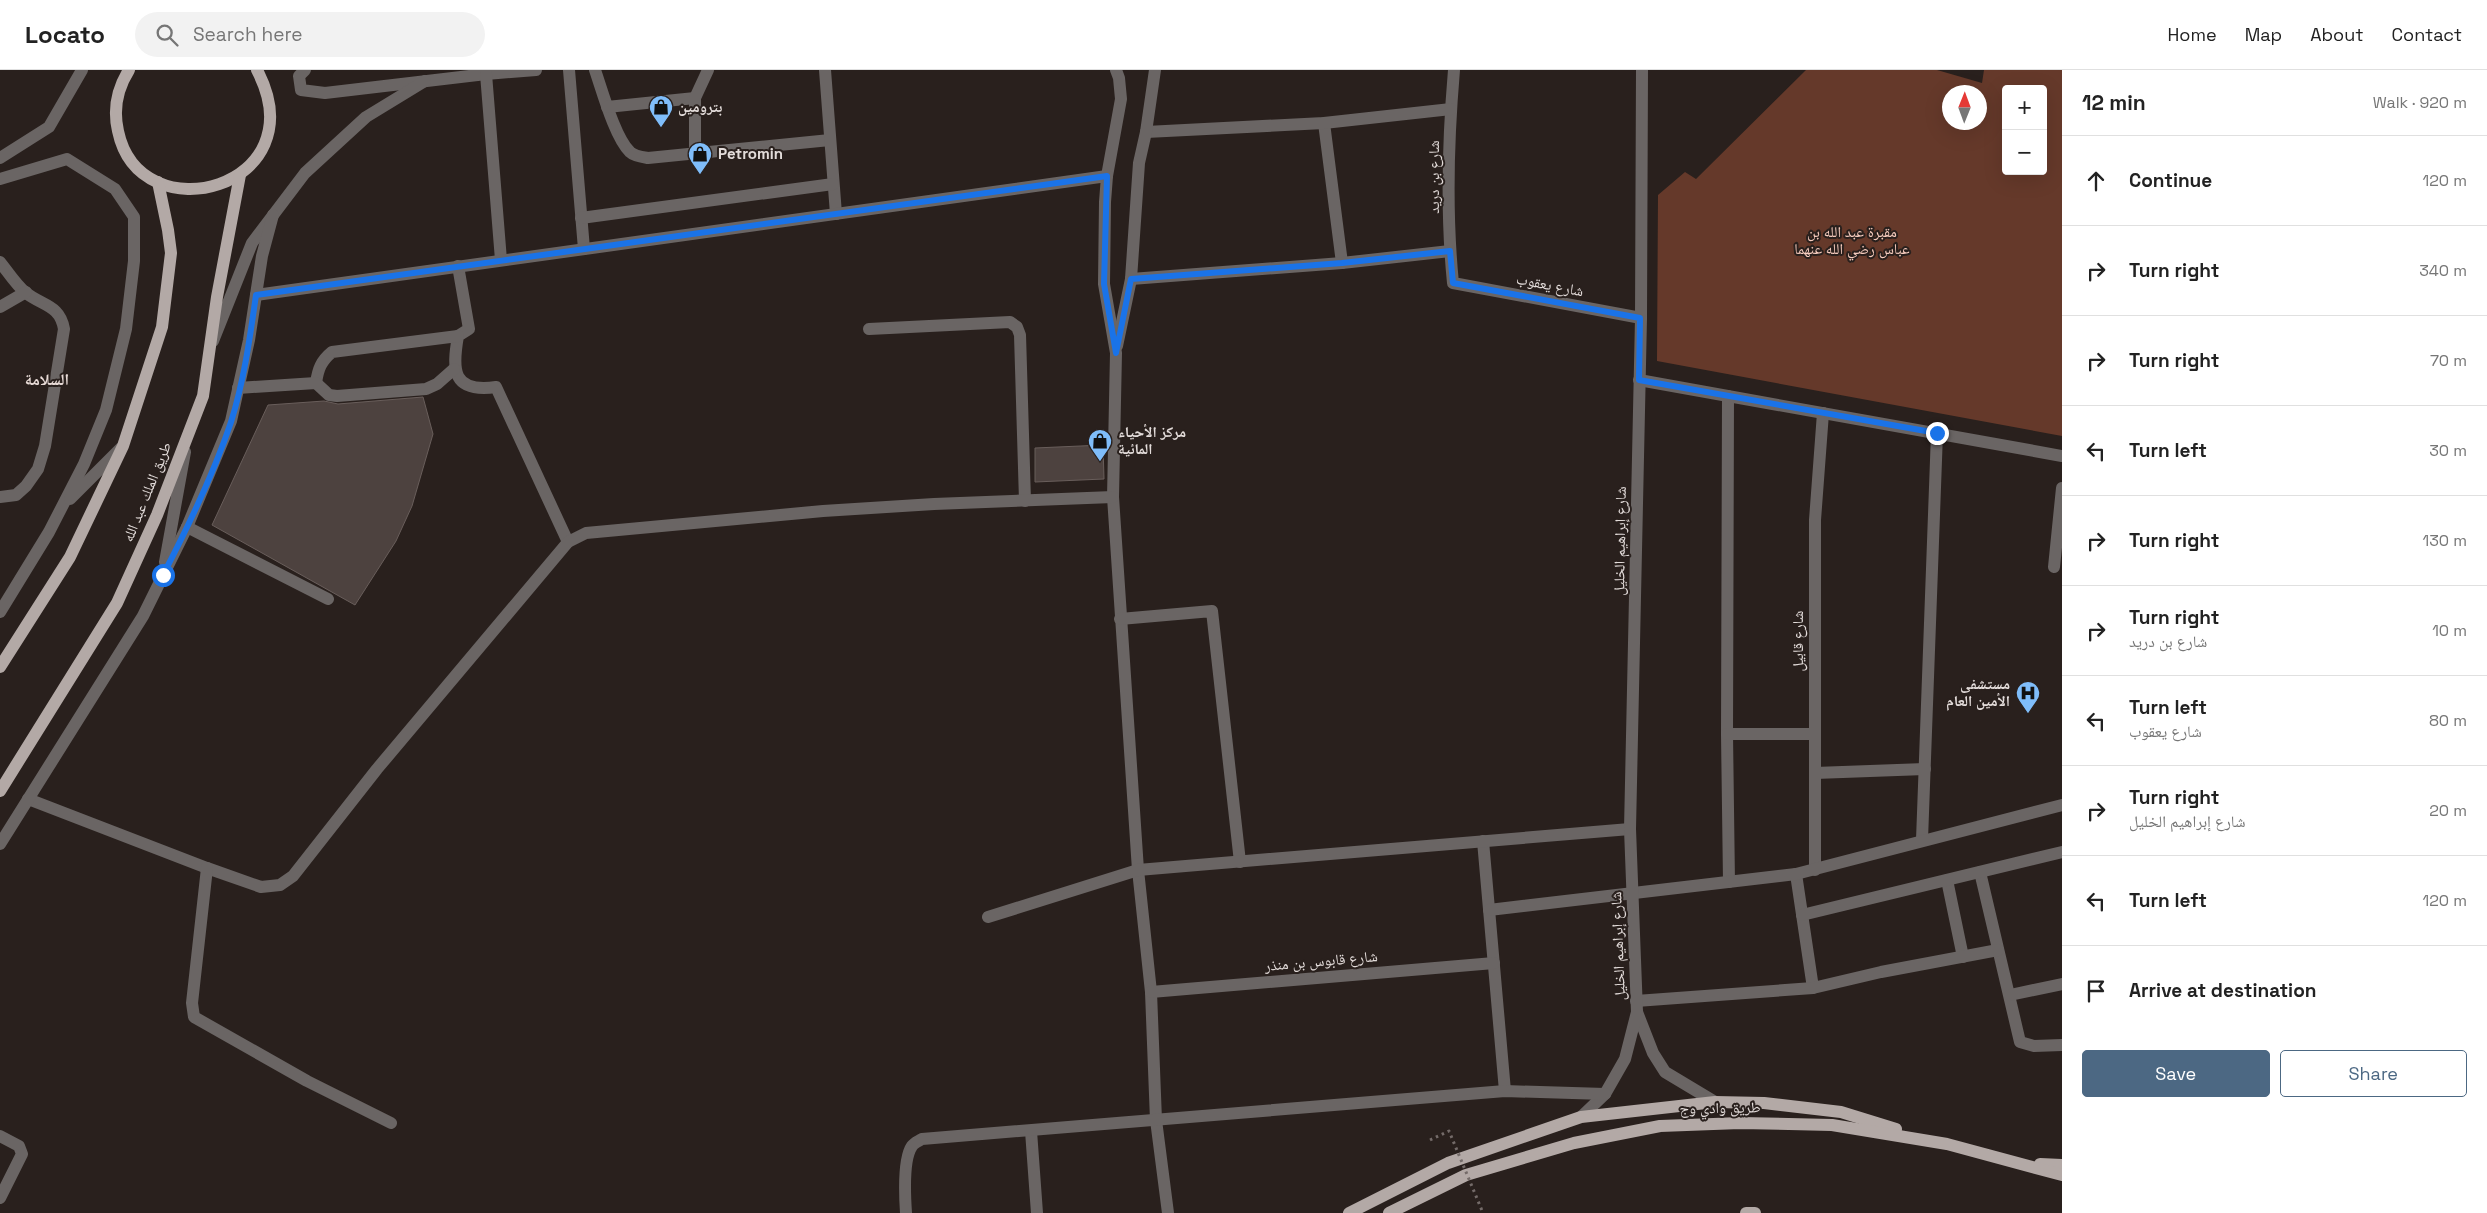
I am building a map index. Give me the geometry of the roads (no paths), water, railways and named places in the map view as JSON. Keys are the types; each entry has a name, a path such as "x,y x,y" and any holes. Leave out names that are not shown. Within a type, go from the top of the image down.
{"main road":[{"path":"129,70 122,80 116,99 115,119 120,138 128,156 141,171 158,182 178,189 200,190 221,185 240,175 256,157 267,136 270,112 266,88 257,70"},
{"name":"طريق الملك عبد الله","path":"0,791 117,603 157,515 203,396 218,297 240,175"},
{"path":"0,667 70,556 123,446 162,328 171,253 158,182"},
{"path":"1349,1213 1448,1163 1581,1117 1715,1102 1764,1103 1840,1112 1946,1144"},
{"name":"طريق وادي وج","path":"1389,1213 1466,1175 1574,1143 1660,1126 1740,1123 1832,1125 1946,1144 2062,1176"},
{"path":"2015,1164 2062,1165"},
{"path":"1746,1213 1755,1213"}],"street":[{"path":"0,158 49,127 82,70"},
{"path":"305,70 299,76 298,84 301,90 326,93 536,70"},
{"path":"569,70 584,249"},
{"path":"595,70 607,106 623,144 631,153 648,158 830,140"},
{"path":"695,153 695,98 708,70"},
{"path":"825,70 836,214"},
{"path":"1116,70 1119,78 1121,99 1107,176 1104,284 1116,353"},
{"path":"1155,70 1146,132 1139,163 1131,279 1116,353 1113,497 1138,870 1151,992 1156,1120 1168,1213"},
{"name":"شارع بن دريد","path":"1453,283 1450,251 1451,109 1454,70"},
{"name":"شارع إبراهيم الخليل","path":"1636,1006 1630,828 1640,318 1642,70"},
{"path":"486,74 501,260"},
{"path":"212,346 252,243 305,173 332,145 366,117 425,81"},
{"path":"607,106 695,98"},
{"path":"1146,132 1324,123 1451,109"},
{"path":"1324,123 1342,263"},
{"path":"0,178 67,159 115,189 134,217 134,261 126,329 106,410 84,464 50,532 0,612"},
{"path":"256,295 1107,176"},
{"path":"581,218 833,184"},
{"path":"0,844 143,616 187,528 231,421 262,256 273,215"},
{"path":"1131,279 1342,263 1450,251"},
{"path":"0,262 26,292 54,310 62,318 64,329 45,446 38,469 26,486 16,495 0,498"},
{"path":"316,383 318,370 323,360 332,352 458,336 469,330 458,266"},
{"name":"شارع يعقوب","path":"1453,283 1640,318"},
{"path":"0,307 26,292"},
{"path":"869,329 1010,322 1017,327 1020,335 1026,500"},
{"path":"458,336 454,369 461,382 472,386 496,388 568,542"},
{"path":"238,388 316,383 329,395 337,396 426,389 437,384 454,369"},
{"path":"1639,380 2062,456"},
{"path":"1728,396 1727,734 1729,882"},
{"name":"شارع قابيل","path":"1815,870 1815,520 1823,413"},
{"path":"1922,840 1937,433"},
{"path":"163,575 188,434"},
{"path":"62,508 123,446"},
{"path":"2054,567 2062,488"},
{"path":"28,799 261,887 280,885 293,876 377,769 568,542 586,533 813,512 1113,497"},
{"path":"187,528 328,599"},
{"path":"1120,619 1212,611 1240,862"},
{"path":"1727,734 1815,734"},
{"path":"1815,772 1925,769"},
{"path":"1489,910 1796,874 2062,805"},
{"path":"988,917 1138,870 1630,828"},
{"path":"1483,841 1505,1091"},
{"path":"1802,915 2062,852"},
{"path":"207,868 192,1003 194,1017 307,1081 391,1123"},
{"path":"1980,872 2020,1042 2034,1046 2062,1045"},
{"path":"1796,874 1813,988"},
{"path":"1947,880 1964,957"},
{"path":"1636,1006 1813,988 1998,950"},
{"name":"شارع قابوس بن منذر","path":"1151,992 1494,962"},
{"path":"2010,994 2062,984"},
{"path":"1581,1117 1605,1094 1625,1059 1636,1006"},
{"path":"1636,1006 1653,1053 1665,1072 1715,1102"},
{"path":"906,1213 904,1194 909,1154 912,1146 922,1139 1505,1091 1605,1094"},
{"path":"1031,1131 1037,1213"},
{"path":"0,1136 19,1146 22,1154 0,1198"}],"place":[{"name":"بترومين","path":"661,128"},
{"name":"Petromin","path":"700,175"},
{"name":"مركز الأحياء المائية","path":"1100,462"},
{"name":"مستشفى الأمين العام","path":"2028,714"}],"district":[{"name":"السلامة","path":"47,379"}],"park label":[{"name":"مقبرة عبد الله بن عباس رضي الله عنهما","path":"1852,240"}]}
